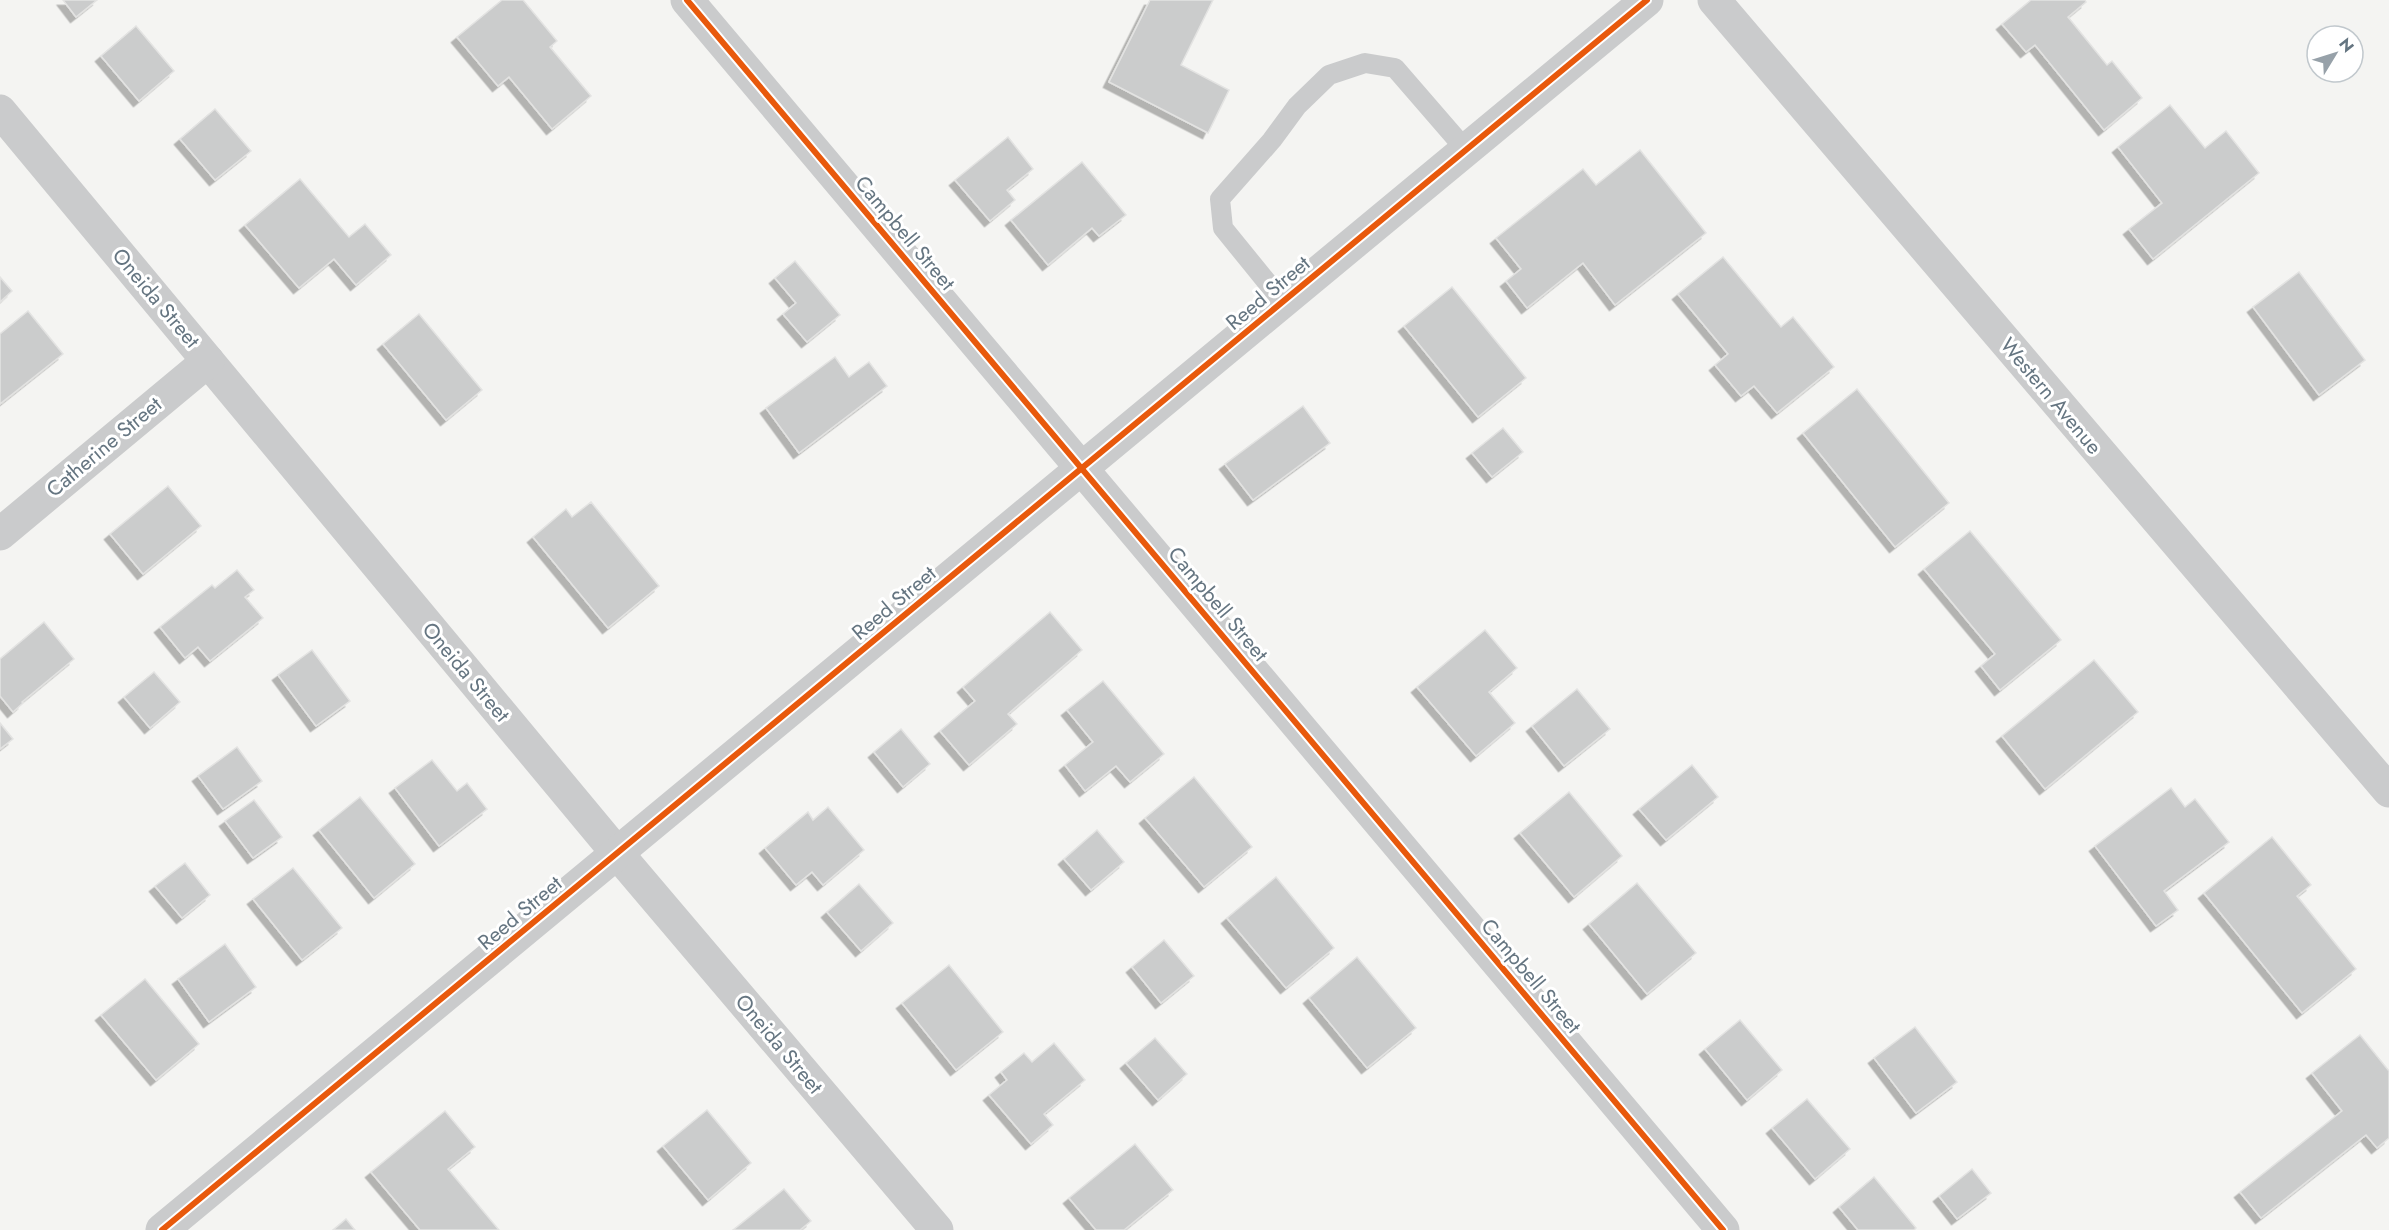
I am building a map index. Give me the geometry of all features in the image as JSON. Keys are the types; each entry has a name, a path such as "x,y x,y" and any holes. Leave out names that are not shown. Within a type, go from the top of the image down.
{"street":[{"name":"Campbell Street","path":"687,0 1724,1230"},
{"name":"Reed Street","path":"168,1228 1647,0"},
{"name":"Western Avenue","path":"1714,0 2389,791"},
{"name":"Oneida Street","path":"0,111 617,853 937,1230"},
{"name":"Catherine Street","path":"0,534 208,361"}],"lane":[{"path":"1283,302 1223,228 1220,199 1272,140 1297,106 1329,75 1365,63 1395,68 1466,150"}],"building":[{"path":"63,0 97,0 76,17"},
{"path":"502,0 523,0 557,41 550,47 591,96 552,129 509,77 498,86 457,37"},
{"path":"1150,0 1213,0 1181,65 1229,90 1208,133 1109,82"},
{"path":"2031,0 2085,0 2086,2 2068,17 2107,65 2112,61 2142,98 2104,130 2035,45 2026,52 2002,24"},
{"path":"136,26 174,71 139,101 101,56"},
{"path":"2170,105 2205,148 2226,131 2259,173 2153,259 2129,229 2162,203 2118,147"},
{"path":"215,109 251,151 215,180 180,139"},
{"path":"1008,137 1033,169 1007,190 1015,200 990,221 955,180"},
{"path":"1640,150 1706,233 1615,305 1583,263 1527,308 1506,281 1521,269 1496,238 1583,169 1596,185"},
{"path":"1082,162 1126,215 1099,236 1092,228 1048,265 1011,220"},
{"path":"300,179 349,237 365,224 391,255 356,285 334,259 299,288 245,225"},
{"path":"1723,257 1781,327 1793,317 1834,367 1777,413 1754,386 1741,396 1715,365 1728,354 1678,294"},
{"path":"795,261 840,315 807,342 783,314 796,303 775,278"},
{"path":"2299,272 2365,360 2319,395 2253,307"},
{"path":"0,277 12,291 0,302"},
{"path":"1452,287 1526,378 1478,417 1404,326"},
{"path":"28,311 63,354 0,404 0,334"},
{"path":"419,314 482,390 446,420 383,344"},
{"path":"835,357 849,377 869,362 887,386 799,453 766,408"},
{"path":"1857,389 1949,503 1895,547 1803,433"},
{"path":"1303,406 1330,443 1253,500 1225,464"},
{"path":"1503,428 1523,452 1492,477 1472,453"},
{"path":"168,486 201,526 143,574 110,534"},
{"path":"591,502 659,586 608,628 533,537 566,509 572,517"},
{"path":"1970,531 2061,640 2000,690 1981,666 1995,654 1924,569"},
{"path":"237,570 254,590 245,597 263,618 210,661 198,647 185,658 160,627 212,585 215,588"},
{"path":"1050,612 1082,650 1008,714 1017,724 969,765 940,731 975,701 963,687"},
{"path":"44,622 74,659 13,712 0,696 0,659"},
{"path":"1485,630 1517,668 1489,692 1515,723 1476,756 1417,687"},
{"path":"312,650 350,701 316,726 278,675"},
{"path":"2094,660 2138,712 2045,789 2002,736"},
{"path":"154,672 180,702 150,728 124,697"},
{"path":"1103,681 1164,754 1130,782 1116,766 1085,791 1065,765 1093,742 1067,710"},
{"path":"1577,689 1610,729 1564,766 1532,726"},
{"path":"0,723 13,739 0,749"},
{"path":"901,729 930,764 903,787 874,752"},
{"path":"237,747 262,781 223,809 198,776"},
{"path":"432,760 457,791 467,783 487,809 439,846 395,788"},
{"path":"1692,765 1718,797 1666,840 1639,809"},
{"path":"1194,777 1252,847 1204,887 1145,818"},
{"path":"2171,788 2185,807 2195,799 2229,842 2164,891 2178,910 2156,926 2095,846"},
{"path":"1569,792 1622,856 1574,897 1520,833"},
{"path":"360,797 415,864 374,898 319,830"},
{"path":"254,800 282,837 253,858 225,821"},
{"path":"828,807 864,850 823,885 812,872 796,885 765,848 808,812 813,820"},
{"path":"1097,830 1124,862 1091,890 1064,859"},
{"path":"2272,837 2311,885 2297,896 2356,969 2302,1013 2204,893"},
{"path":"185,863 210,895 182,918 155,886"},
{"path":"293,868 342,928 302,960 253,899"},
{"path":"1276,877 1334,948 1286,988 1227,918"},
{"path":"1637,883 1696,953 1647,994 1589,924"},
{"path":"859,884 893,923 861,951 827,912"},
{"path":"1164,940 1194,976 1161,1003 1132,967"},
{"path":"225,944 256,987 209,1022 178,979"},
{"path":"1357,957 1416,1028 1367,1068 1309,998"},
{"path":"949,965 1003,1032 956,1070 902,1003"},
{"path":"145,979 199,1044 156,1080 101,1015"},
{"path":"1740,1020 1782,1070 1747,1100 1705,1049"},
{"path":"1915,1027 1957,1082 1916,1113 1874,1058"},
{"path":"2360,1035 2389,1071 2389,1138 2377,1148 2366,1135 2261,1218 2240,1192 2342,1111 2312,1073"},
{"path":"1155,1038 1187,1074 1158,1100 1126,1063"},
{"path":"1054,1043 1085,1080 1044,1114 1053,1125 1031,1144 989,1095 1007,1080 1001,1072 1024,1053 1032,1062"},
{"path":"1807,1099 1850,1149 1815,1179 1772,1128"},
{"path":"707,1110 751,1163 708,1200 663,1146"},
{"path":"445,1111 475,1147 448,1169 499,1230 420,1230 371,1172"},
{"path":"1135,1144 1173,1190 1124,1230 1096,1230 1069,1198"},
{"path":"1972,1169 1991,1193 1957,1219 1939,1196"},
{"path":"1874,1177 1916,1228 1914,1230 1858,1230 1839,1207"},
{"path":"784,1189 811,1221 800,1230 733,1230"},
{"path":"346,1219 355,1230 333,1230"}],"cycle path":[{"path":"687,0 1723,1230"},
{"path":"162,1230 1647,0"}]}
